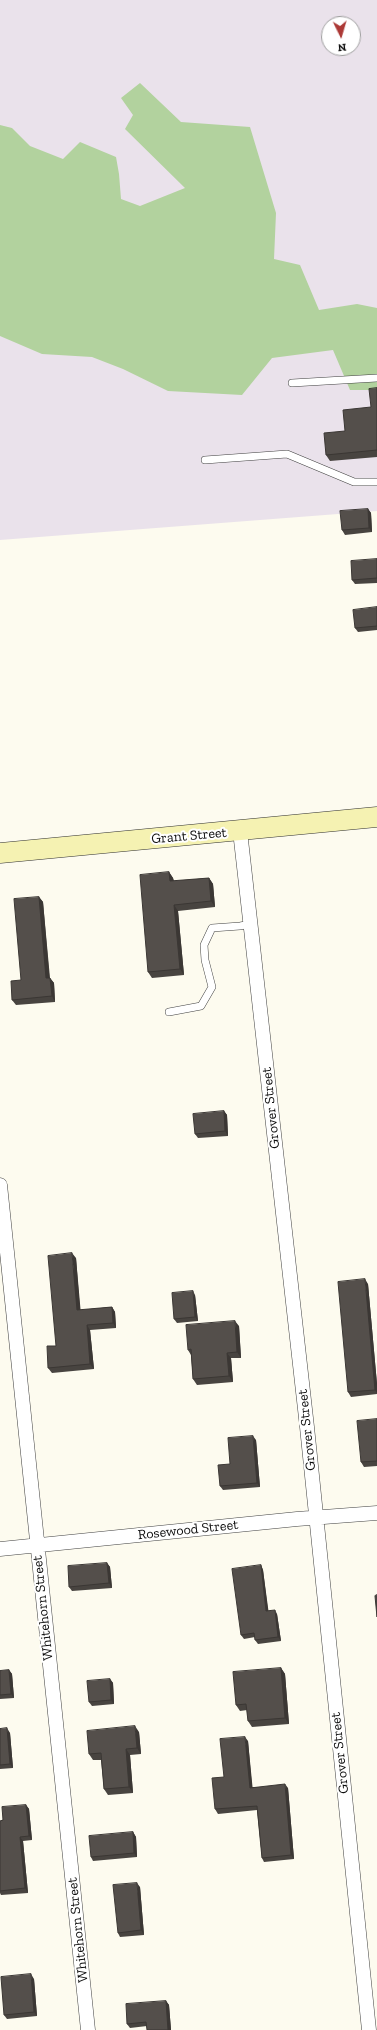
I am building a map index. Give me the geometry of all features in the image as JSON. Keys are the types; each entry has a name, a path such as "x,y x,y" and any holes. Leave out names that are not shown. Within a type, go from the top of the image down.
{"street":[{"name":"Grant Street","path":"0,853 377,817"},
{"name":"Grover Street","path":"240,831 316,1518 369,2030"},
{"name":"Whitehorn Street","path":"0,1185 88,2030"},
{"name":"Rosewood Street","path":"0,1549 377,1513"}],"lane":[{"path":"292,383 377,378"},
{"path":"206,460 287,454 354,482 377,482"},
{"path":"169,1012 202,1006 212,987 204,945 212,928 250,924"}],"shaded area":[{"path":"0,0 377,0 377,511 0,540"}],"green space":[{"path":"140,83 181,122 250,127 276,213 274,259 300,265 319,310 357,304 377,308 377,390 350,390 333,350 272,358 242,395 168,391 123,369 92,357 42,354 0,336 0,125 12,128 30,146 63,159 80,142 116,157 121,199 140,206 185,188 125,129 133,115 121,98"}],"building":[{"path":"377,388 377,450 326,455 324,433 345,431 343,410 371,407 369,389"},
{"path":"368,509 369,528 342,530 340,511"},
{"path":"377,559 377,578 352,580 351,561"},
{"path":"377,607 377,626 355,628 353,610"},
{"path":"169,872 170,881 209,878 211,901 174,905 180,969 148,972 140,875"},
{"path":"39,897 46,978 50,978 52,996 12,1000 11,981 21,980 14,899"},
{"path":"224,1111 225,1131 195,1134 193,1114"},
{"path":"72,1253 77,1310 112,1307 113,1323 87,1325 90,1364 48,1368 47,1346 56,1346 48,1256"},
{"path":"365,1279 375,1390 348,1392 338,1282"},
{"path":"193,1291 195,1317 174,1319 172,1293"},
{"path":"235,1321 237,1352 227,1353 229,1376 193,1379 191,1349 188,1350 186,1325"},
{"path":"377,1419 377,1461 361,1462 357,1421"},
{"path":"253,1436 257,1483 220,1486 218,1465 230,1464 228,1438"},
{"path":"107,1563 109,1583 69,1587 68,1566"},
{"path":"261,1565 266,1611 275,1610 278,1637 255,1640 254,1633 241,1635 232,1569"},
{"path":"377,1595 377,1617 375,1596"},
{"path":"281,1668 285,1718 248,1721 246,1704 236,1705 233,1672"},
{"path":"9,1670 11,1694 0,1695 0,1671"},
{"path":"110,1679 111,1700 89,1702 87,1681"},
{"path":"135,1726 137,1748 126,1749 129,1787 104,1789 101,1753 89,1754 87,1731"},
{"path":"7,1728 10,1764 0,1765 0,1729"},
{"path":"245,1737 250,1788 285,1784 291,1855 262,1858 257,1806 215,1809 212,1778 224,1777 220,1739"},
{"path":"26,1805 29,1836 20,1837 25,1888 0,1891 0,1821 3,1820 2,1807"},
{"path":"133,1832 134,1853 91,1857 89,1836"},
{"path":"137,1883 141,1930 118,1933 113,1885"},
{"path":"31,1974 34,2012 4,2015 1,1977"},
{"path":"166,2001 168,2030 147,2030 146,2022 127,2024 126,2004"}]}
